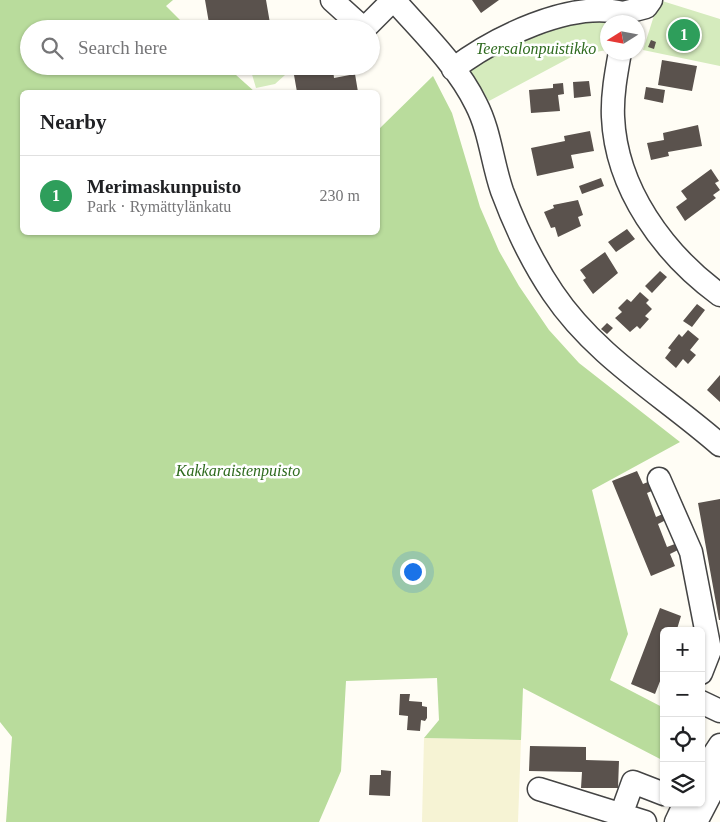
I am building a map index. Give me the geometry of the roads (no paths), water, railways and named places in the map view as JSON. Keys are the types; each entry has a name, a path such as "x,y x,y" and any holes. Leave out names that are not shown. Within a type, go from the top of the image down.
{"street":[{"path":"332,0 355,20"},
{"path":"373,20 394,0 466,86 484,122 502,190 515,222 552,291 571,318 610,358 720,445"},
{"path":"629,15 646,7 650,0"},
{"path":"453,69 520,20 556,7 574,2 594,2 609,5 620,15"},
{"path":"618,60 615,76 613,118 619,154 630,189 650,222 675,255 720,295"},
{"path":"659,479 691,552 710,650 701,672"},
{"path":"705,704 720,712"},
{"path":"705,768 720,745"},
{"path":"696,822 720,776"},
{"path":"621,815 633,782 660,792"},
{"path":"539,790 645,822"},
{"path":"676,822 683,807"}],"place":[{"name":"Merimaskunpuisto","path":"684,35"}],"park label":[{"name":"Teersalonpuistikko","path":"536,48"},
{"name":"Kakkaraistenpuisto","path":"238,470"}]}
